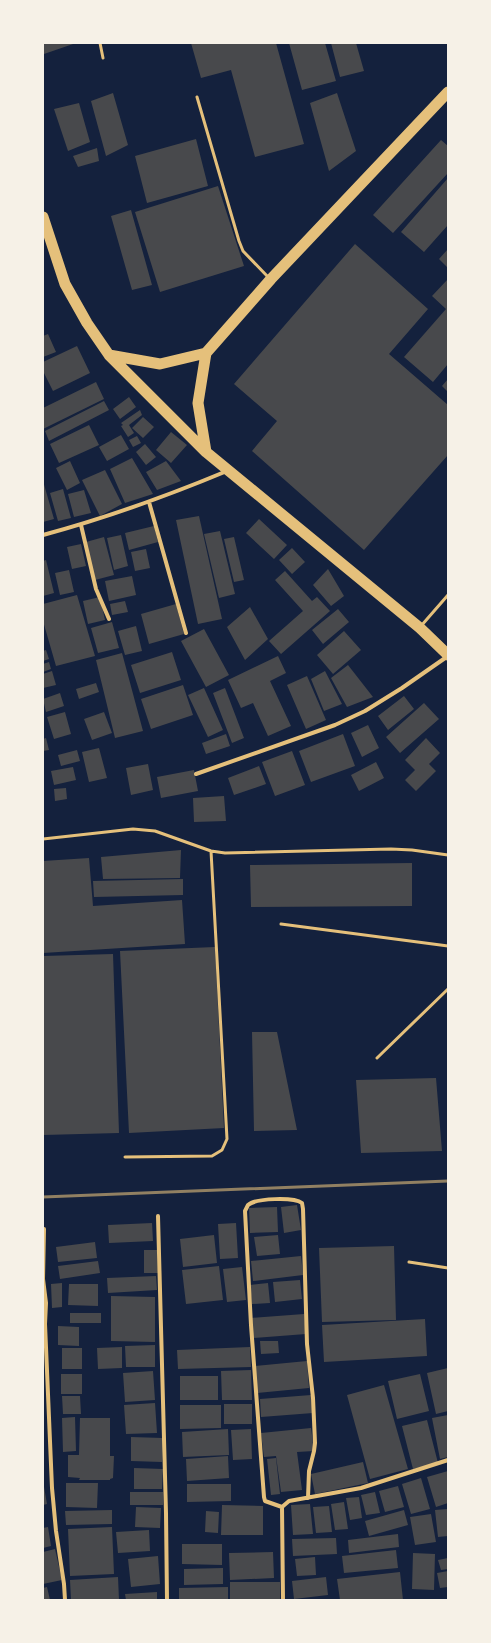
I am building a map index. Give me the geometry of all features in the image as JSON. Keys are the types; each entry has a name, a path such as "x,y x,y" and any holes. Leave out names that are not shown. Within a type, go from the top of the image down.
{"highway":[{"path":"206,452 198,403 206,352 271,280 448,92"},
{"path":"43,217 65,284 87,323 109,355 206,452 420,628 448,656"},
{"path":"109,355 160,364 206,352"}],"street":[{"path":"43,535 81,525 149,502 228,470"},
{"path":"149,502 186,633"},
{"path":"81,525 96,589 109,619"},
{"path":"196,774 335,725 364,711 402,688 448,656"},
{"path":"282,1507 265,1501 264,1497 251,1325 245,1211 248,1205 259,1201 274,1199 298,1200 302,1203 303,1209 307,1344 313,1398 315,1443 308,1471 308,1498"},
{"path":"158,1216 167,1600"},
{"path":"44,1229 43,1280 46,1303 45,1324 52,1488 65,1600"},
{"path":"282,1507 289,1501 361,1488 448,1460"},
{"path":"282,1507 283,1600"}],"lane":[{"path":"100,43 103,58"},
{"path":"196,97 243,251 271,280"},
{"path":"420,628 448,595"},
{"path":"43,839 133,829 155,831 211,851 225,853 391,849 412,850 448,855"},
{"path":"124,1157 212,1156 222,1150 227,1139 211,851"},
{"path":"282,924 448,946"},
{"path":"377,1058 448,989"},
{"path":"409,1262 448,1268"}],"building":[{"path":"43,43 76,43 44,54"},
{"path":"191,43 276,43 304,144 255,157 231,70 201,78"},
{"path":"289,43 325,43 336,81 302,90"},
{"path":"331,43 356,43 364,71 340,77"},
{"path":"113,93 128,145 106,156 91,101"},
{"path":"337,93 356,151 329,171 310,103"},
{"path":"79,103 90,142 68,151 54,109"},
{"path":"196,139 208,186 147,203 135,156"},
{"path":"441,140 448,146 448,173 393,233 373,215"},
{"path":"97,148 99,161 78,167 73,156"},
{"path":"448,178 448,225 424,252 401,232"},
{"path":"218,186 244,266 160,292 135,212"},
{"path":"131,210 152,285 132,290 111,216"},
{"path":"355,244 428,309 389,354 448,405 448,455 364,550 252,451 277,421 234,384"},
{"path":"448,249 448,268 439,259"},
{"path":"448,279 448,364 433,382 404,357 446,309 432,296"},
{"path":"48,334 56,352 43,357 43,336"},
{"path":"77,346 90,373 53,391 43,371 43,362"},
{"path":"448,379 448,392 442,386"},
{"path":"96,382 104,399 43,429 43,408"},
{"path":"129,397 136,407 120,419 113,409"},
{"path":"104,401 109,410 49,441 45,431"},
{"path":"140,410 142,415 129,425 134,433 128,437 121,426 123,425 121,423"},
{"path":"143,417 154,427 143,438 132,428"},
{"path":"89,425 99,445 59,463 50,444"},
{"path":"171,432 187,445 171,463 156,450"},
{"path":"121,435 129,449 107,461 99,447"},
{"path":"137,436 141,443 133,447 129,440"},
{"path":"145,444 156,457 146,465 136,452"},
{"path":"132,458 153,494 125,503 110,469"},
{"path":"70,461 80,483 67,490 56,468"},
{"path":"166,461 181,481 157,490 146,472"},
{"path":"105,470 122,504 100,516 82,480"},
{"path":"43,481 54,519 43,522"},
{"path":"63,489 71,518 58,521 50,493"},
{"path":"84,490 91,513 74,517 68,494"},
{"path":"199,516 222,619 198,624 176,520"},
{"path":"259,519 287,545 274,559 246,533"},
{"path":"154,526 158,542 129,550 125,533"},
{"path":"220,531 235,594 219,598 204,534"},
{"path":"121,535 128,566 114,570 107,538"},
{"path":"104,537 114,575 95,580 86,542"},
{"path":"234,537 244,580 234,582 224,539"},
{"path":"81,544 86,566 72,569 67,547"},
{"path":"292,548 305,562 292,574 279,560"},
{"path":"146,549 150,568 135,571 131,552"},
{"path":"46,560 54,593 43,596 43,561"},
{"path":"328,569 344,596 331,606 313,585"},
{"path":"69,570 74,592 60,595 55,573"},
{"path":"285,571 312,601 317,597 330,611 281,654 269,641 303,611 275,580"},
{"path":"132,576 136,595 109,601 105,581"},
{"path":"77,595 95,656 56,666 43,621 43,604"},
{"path":"100,597 105,620 88,624 83,601"},
{"path":"125,601 128,612 112,615 110,604"},
{"path":"176,604 184,634 149,644 141,614"},
{"path":"250,607 268,639 245,660 227,627"},
{"path":"338,609 349,622 323,644 312,630"},
{"path":"112,622 119,648 98,653 91,628"},
{"path":"136,626 142,651 125,655 118,631"},
{"path":"204,629 229,675 206,687 181,641"},
{"path":"344,631 361,650 333,674 317,655"},
{"path":"46,650 49,659 43,661 43,651"},
{"path":"172,652 181,680 140,693 131,665"},
{"path":"122,653 143,731 115,738 96,660"},
{"path":"278,656 286,673 270,681 291,726 268,736 253,703 241,708 228,680"},
{"path":"49,662 51,669 43,672 43,664"},
{"path":"348,665 373,697 347,707 331,678"},
{"path":"52,671 56,685 43,688 43,674"},
{"path":"325,671 342,704 324,711 311,679"},
{"path":"307,676 326,720 306,729 287,685"},
{"path":"96,683 99,692 79,699 76,689"},
{"path":"183,685 193,715 151,729 141,699"},
{"path":"204,688 223,730 208,737 188,695"},
{"path":"225,688 244,738 232,743 213,693"},
{"path":"60,693 64,706 46,712 43,699"},
{"path":"404,696 414,709 388,730 378,716"},
{"path":"424,703 439,719 400,753 386,737"},
{"path":"65,712 71,734 54,739 47,717"},
{"path":"104,712 112,733 92,740 84,719"},
{"path":"368,725 379,748 362,757 351,733"},
{"path":"226,734 230,746 206,754 202,743"},
{"path":"343,734 355,766 311,782 299,751"},
{"path":"46,738 49,750 43,751 43,739"},
{"path":"426,738 440,753 429,764 436,771 416,791 405,780 415,770 405,760"},
{"path":"99,748 107,778 89,782 82,752"},
{"path":"77,750 80,761 61,766 58,755"},
{"path":"292,751 305,785 275,796 262,762"},
{"path":"376,762 384,778 359,791 351,775"},
{"path":"148,764 153,790 131,795 126,768"},
{"path":"259,766 266,784 234,795 228,778"},
{"path":"73,767 76,780 54,785 51,771"},
{"path":"194,770 198,791 161,798 157,777"},
{"path":"66,788 67,799 55,801 54,789"},
{"path":"224,796 226,821 194,822 193,798"},
{"path":"181,850 180,878 103,879 101,857"},
{"path":"89,858 93,906 182,900 185,944 43,953 43,861"},
{"path":"412,863 412,906 251,907 250,865"},
{"path":"183,879 183,895 94,897 93,881"},
{"path":"215,947 224,1128 129,1133 120,951"},
{"path":"113,954 119,1133 43,1135 43,956"},
{"path":"252,1032 277,1032 297,1130 254,1131"},
{"path":"436,1078 442,1151 361,1153 356,1080"},
{"path":"297,1205 301,1230 284,1233 281,1207"},
{"path":"277,1207 278,1232 250,1233 249,1208"},
{"path":"152,1223 153,1241 109,1243 108,1225"},
{"path":"236,1223 238,1258 220,1259 218,1224"},
{"path":"214,1235 217,1263 183,1267 180,1239"},
{"path":"278,1235 280,1254 257,1256 254,1237"},
{"path":"95,1242 97,1258 58,1262 56,1247"},
{"path":"394,1246 396,1320 322,1322 319,1248"},
{"path":"144,1250 157,1250 158,1273 144,1273"},
{"path":"301,1256 303,1275 253,1281 251,1261"},
{"path":"98,1261 100,1273 60,1279 58,1266"},
{"path":"219,1266 223,1300 186,1304 182,1270"},
{"path":"242,1267 246,1300 227,1302 223,1269"},
{"path":"156,1276 157,1290 108,1293 107,1278"},
{"path":"300,1280 302,1299 275,1302 273,1282"},
{"path":"62,1283 62,1307 52,1308 51,1284"},
{"path":"268,1283 270,1303 252,1304 250,1285"},
{"path":"69,1284 98,1284 98,1306 68,1305"},
{"path":"111,1296 155,1297 155,1342 111,1341"},
{"path":"70,1313 101,1313 101,1323 70,1323"},
{"path":"304,1314 306,1334 253,1338 251,1318"},
{"path":"425,1319 427,1356 324,1362 322,1325"},
{"path":"58,1326 79,1327 79,1346 58,1345"},
{"path":"260,1341 278,1341 279,1353 261,1354"},
{"path":"155,1345 155,1367 126,1367 125,1346"},
{"path":"122,1347 122,1368 98,1369 97,1348"},
{"path":"250,1347 251,1367 178,1369 177,1350"},
{"path":"62,1348 82,1348 82,1369 62,1369"},
{"path":"307,1361 309,1388 257,1393 255,1366"},
{"path":"448,1368 448,1411 436,1414 427,1373"},
{"path":"251,1370 252,1400 222,1400 221,1371"},
{"path":"153,1371 155,1400 125,1402 123,1373"},
{"path":"61,1374 82,1374 82,1394 61,1394"},
{"path":"420,1374 429,1411 397,1419 388,1381"},
{"path":"180,1376 218,1376 218,1400 180,1400"},
{"path":"384,1385 408,1469 370,1479 347,1395"},
{"path":"311,1395 313,1413 261,1417 260,1399"},
{"path":"62,1396 80,1396 81,1414 63,1414"},
{"path":"155,1403 157,1433 126,1434 124,1405"},
{"path":"224,1404 252,1404 252,1424 224,1424"},
{"path":"180,1405 221,1405 221,1428 180,1429"},
{"path":"448,1415 448,1457 440,1459 432,1418"},
{"path":"75,1417 76,1451 63,1452 62,1418"},
{"path":"80,1418 110,1418 110,1456 114,1456 113,1478 110,1480 79,1480 80,1478 68,1477 68,1455 79,1455"},
{"path":"427,1420 438,1463 413,1469 402,1426"},
{"path":"311,1428 314,1451 297,1452 302,1490 281,1492 276,1456 264,1457 261,1433"},
{"path":"228,1429 229,1455 183,1457 182,1432"},
{"path":"251,1429 252,1459 233,1460 231,1430"},
{"path":"131,1437 163,1438 162,1462 131,1461"},
{"path":"228,1456 229,1478 187,1481 186,1459"},
{"path":"276,1458 280,1494 271,1495 267,1459"},
{"path":"363,1462 368,1483 315,1494 311,1474"},
{"path":"134,1468 163,1469 162,1489 134,1489"},
{"path":"448,1471 448,1503 436,1507 427,1477"},
{"path":"421,1478 430,1509 411,1514 402,1484"},
{"path":"43,1481 47,1504 43,1505"},
{"path":"66,1483 98,1483 97,1508 66,1507"},
{"path":"187,1484 231,1484 231,1501 187,1502"},
{"path":"398,1486 404,1507 385,1512 379,1491"},
{"path":"130,1492 163,1492 163,1505 130,1505"},
{"path":"375,1492 380,1513 366,1515 361,1495"},
{"path":"359,1497 362,1518 350,1520 346,1498"},
{"path":"344,1502 348,1529 335,1530 331,1504"},
{"path":"310,1504 313,1534 293,1535 291,1505"},
{"path":"222,1505 263,1506 263,1535 221,1535"},
{"path":"329,1506 332,1532 316,1533 313,1507"},
{"path":"136,1507 161,1508 160,1528 135,1527"},
{"path":"448,1509 448,1536 438,1537 435,1510"},
{"path":"112,1510 112,1524 66,1525 65,1511"},
{"path":"404,1510 408,1525 369,1536 365,1521"},
{"path":"206,1511 219,1512 218,1533 205,1532"},
{"path":"431,1514 436,1542 415,1545 410,1517"},
{"path":"48,1527 51,1546 43,1548 43,1528"},
{"path":"112,1527 114,1574 70,1576 68,1529"},
{"path":"149,1530 150,1551 118,1553 116,1532"},
{"path":"398,1534 399,1547 349,1553 348,1540"},
{"path":"336,1538 337,1554 293,1556 292,1539"},
{"path":"182,1544 222,1544 222,1565 182,1564"},
{"path":"55,1549 62,1580 43,1584 43,1552"},
{"path":"396,1550 398,1568 344,1573 342,1556"},
{"path":"273,1552 274,1578 230,1580 229,1553"},
{"path":"413,1553 435,1554 434,1590 412,1589"},
{"path":"158,1556 160,1584 131,1587 128,1559"},
{"path":"315,1557 316,1575 297,1576 295,1559"},
{"path":"448,1558 448,1569 441,1570 438,1560"},
{"path":"223,1568 223,1584 184,1585 184,1569"},
{"path":"448,1571 448,1587 440,1588 437,1573"},
{"path":"400,1572 403,1600 340,1600 337,1579"},
{"path":"118,1577 119,1600 71,1600 70,1580"},
{"path":"326,1577 328,1595 294,1599 292,1581"},
{"path":"230,1582 280,1582 280,1600 230,1600"},
{"path":"47,1587 50,1600 43,1600 43,1588"},
{"path":"228,1587 228,1600 179,1600 179,1588"},
{"path":"157,1592 157,1600 126,1600 125,1594"}],"railway":[{"path":"43,1197 448,1181"}]}
